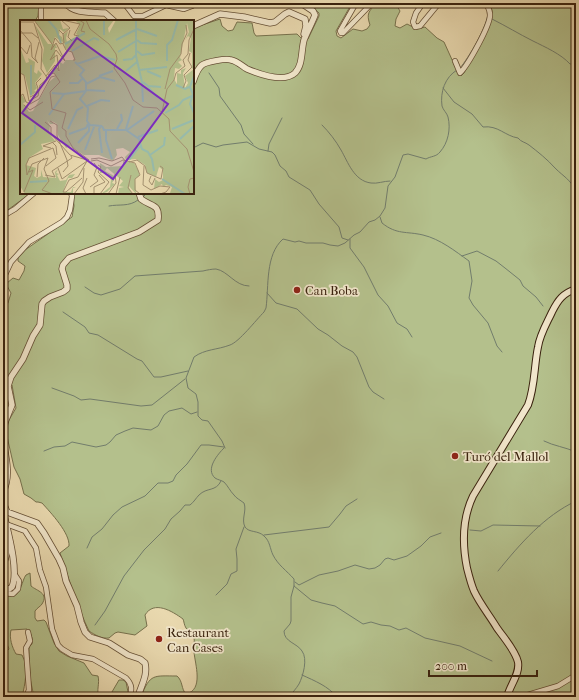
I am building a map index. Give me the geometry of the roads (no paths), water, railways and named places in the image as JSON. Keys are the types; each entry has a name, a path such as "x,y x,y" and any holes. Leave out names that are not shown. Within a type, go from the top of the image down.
{"main road":[{"path":"507,697 518,670 517,660 513,651 473,588 464,550 464,524 466,511 473,496 528,405 531,396 537,348 541,335 561,297 568,292 576,290"}],"street":[{"path":"41,3 41,20"},
{"path":"66,3 73,9 105,13 113,20"},
{"path":"124,3 134,16 143,16 166,5 184,8 192,6 194,3"},
{"path":"194,80 201,66 206,63 228,59 262,74 278,77 290,76 294,74 298,67 304,40 315,15 313,11 301,3"},
{"path":"356,3 340,31 343,34 372,3"},
{"path":"423,3 414,18 413,22 415,27 420,26 439,3"},
{"path":"455,61 460,73 465,68 472,56 488,25 490,16 486,3"},
{"path":"194,26 220,14 244,17 270,23 275,22 289,12 306,20 303,35 304,40"},
{"path":"3,216 15,209 33,194"},
{"path":"3,279 11,262 29,242 62,222 67,217 71,203 70,194"},
{"path":"3,427 12,405 9,393 9,382 23,359 32,336 40,325 42,304 47,299 67,289 62,269 65,262 69,258 116,239 139,232 158,220 158,209 144,201 140,194"},
{"path":"3,441 7,472 3,492"},
{"path":"3,502 15,575 12,587 9,589 3,588"},
{"path":"4,514 37,523 44,533 63,568 66,582 77,606 85,632 90,637 109,643 128,655 140,659 144,663 146,672 138,697"},
{"path":"6,524 25,531 36,548 40,570 46,587 52,629 58,645 72,655 93,659 126,678 130,682 132,688 130,697"},
{"path":"3,568 10,544"},
{"path":"3,593 13,594 18,589 19,581 15,575"},
{"path":"28,632 30,641 26,648 29,690 32,697"},
{"path":"521,697 558,686 576,675"},
{"path":"26,697 29,690"}],"waterway":[{"path":"560,3 576,8"},
{"path":"460,68 468,57 481,33 488,13"},
{"path":"492,19 553,51 570,64 576,64"},
{"path":"225,448 208,421 202,420 198,416 198,402 196,394 188,388 186,378 194,357 202,352 225,347 234,343 264,312 266,308 269,271 273,253 283,239 295,242 323,243 338,246 345,243 360,232 369,222 380,216 385,208 388,186 395,177 403,155 408,154 426,159 437,155 440,152 447,140 449,126 447,116 442,106 444,85 449,77 457,70"},
{"path":"209,73 219,88 220,96 241,125 244,134 253,144"},
{"path":"443,88 454,102 472,114 483,127 497,129 518,138 529,145 567,178 576,191"},
{"path":"268,151 269,144 282,118"},
{"path":"322,125 335,140 352,170 360,179 365,182 373,183 390,181"},
{"path":"194,148 203,143 216,147 247,142 259,149 272,152 280,166 286,171 289,177 310,190 319,204 339,227 342,238 348,240"},
{"path":"143,197 146,194"},
{"path":"109,206 128,204 138,200"},
{"path":"380,217 382,223 387,227 397,231 423,235 435,239 469,261 472,281 469,298 488,323 497,346 502,352"},
{"path":"350,239 350,248 364,267 378,295 388,306 397,323 407,329 412,337"},
{"path":"462,256 477,251 496,261 520,280 523,286 536,297 543,306"},
{"path":"85,287 94,293 101,295 120,289 135,276 216,269 224,272 240,284 249,286"},
{"path":"267,293 276,303 297,309 318,329 353,352 357,357 369,387 373,392 384,399"},
{"path":"63,312 85,327 89,333 98,335 142,361 154,377 161,377 188,371"},
{"path":"52,388 81,400 90,399 141,406 152,405 185,379"},
{"path":"44,451 54,447 65,446 72,442 96,447 106,445 116,435 133,428 151,430 158,426 164,415 169,411 182,408 191,414 197,412"},
{"path":"544,441 576,452"},
{"path":"87,548 92,537 102,529 113,515 122,507 145,496 158,483 168,483 173,481 176,475 187,464 201,445 224,447"},
{"path":"224,448 212,466 212,474 215,478 224,482 235,496 244,503 245,527 249,530 262,534 266,538 275,559 294,579 294,586 311,600 335,606 363,624 371,622 390,626 399,630 406,628 425,638 460,646 492,661"},
{"path":"95,625 105,611 124,576 144,550 165,529 171,519 185,505 190,505 199,495 205,491 217,487 221,481"},
{"path":"264,535 329,527 346,506 357,499"},
{"path":"498,571 524,541 553,514 576,501"},
{"path":"470,530 481,531 493,525 540,526"},
{"path":"216,595 227,584 231,574 237,571 236,549 244,527"},
{"path":"295,582 299,585 319,575 338,571 355,565 369,569 375,568 385,559 388,558 394,560 407,556 421,546 430,537 441,533"},
{"path":"289,697 299,684 305,663 304,654 300,648 286,638 284,631 291,621 291,597 294,586"},
{"path":"572,620 573,612 576,607"},
{"path":"302,675 325,687 337,697"}],"place":[{"name":"Can Boba","path":"297,290"},
{"name":"Turó del Mallol","path":"455,456"},
{"name":"Restaurant Can Cases","path":"159,639"}]}
